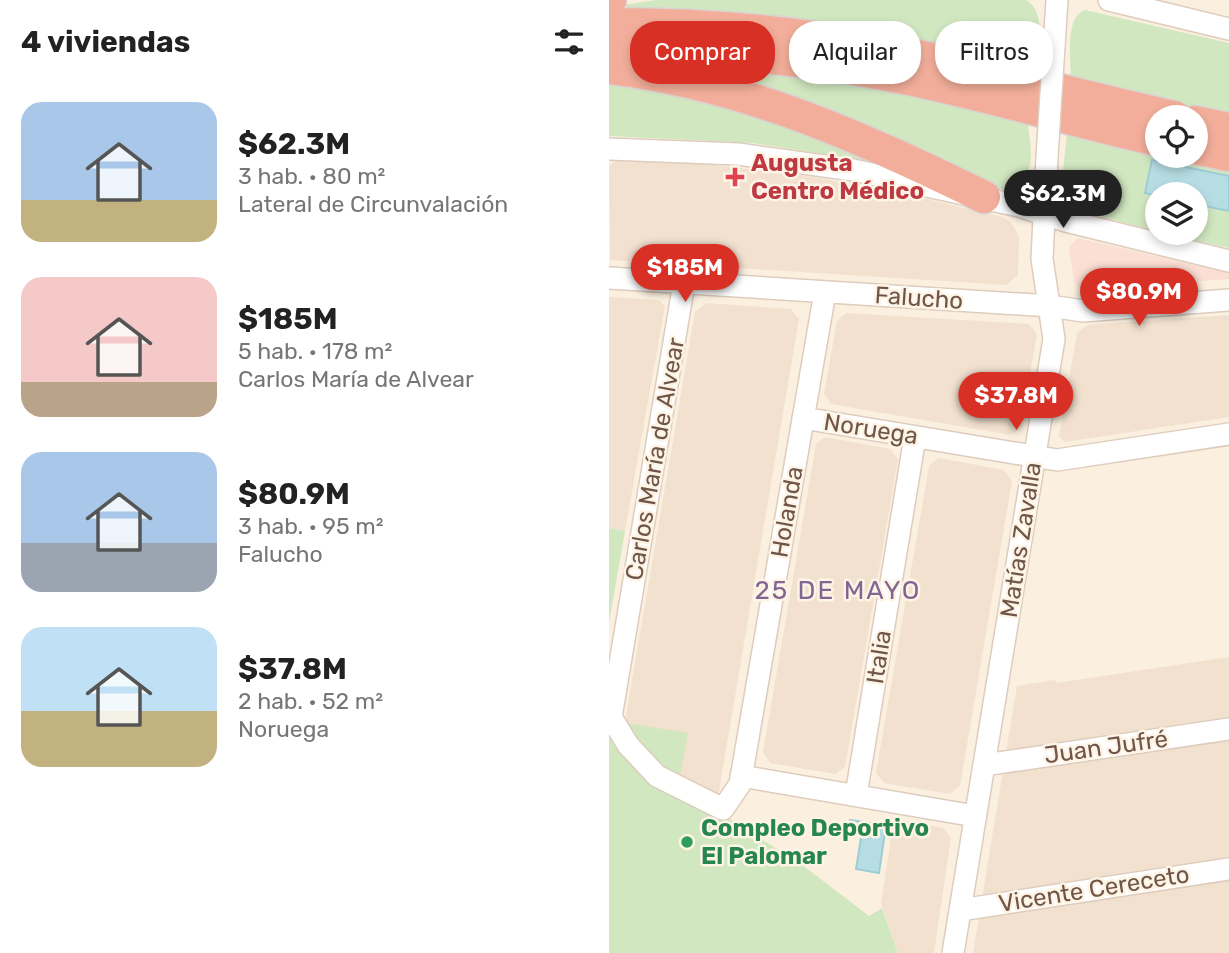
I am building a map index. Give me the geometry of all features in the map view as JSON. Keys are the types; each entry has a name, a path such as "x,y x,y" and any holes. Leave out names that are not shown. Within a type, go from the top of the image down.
{"highway":[{"path":"609,24 716,27 857,44 964,66 1145,110"},
{"path":"609,50 741,55 858,70 955,89 1145,137"},
{"path":"609,68 706,85 779,107 875,145 984,197"},
{"path":"1208,125 1229,129"},
{"path":"1208,151 1229,155"}],"street":[{"name":"Matías Zavalla","path":"953,953 1054,338 1042,259 1057,0"},
{"path":"1109,0 1229,29"},
{"path":"609,149 695,151 797,161 853,170 984,197 1150,243 1229,261"},
{"name":"Falucho","path":"609,278 1050,306 1083,311 1229,300"},
{"name":"Carlos María de Alvear","path":"684,283 611,717 628,744 657,776 723,810"},
{"name":"Holanda","path":"723,810 740,784 825,292"},
{"name":"Noruega","path":"803,418 1057,460 1229,434"},
{"name":"Italia","path":"856,795 915,436"},
{"name":"Juan Jufré","path":"984,765 1229,729"},
{"path":"741,776 975,816"},
{"name":"Vicente Cereceto","path":"960,910 1229,869"}],"shaded area":[{"path":"616,160 698,163 813,177 906,194 1002,217 1010,221 1019,236 1018,275 1006,285 610,260 609,166"},
{"path":"1078,238 1229,273 1229,279 1083,290 1074,282 1069,247"},
{"path":"609,297 659,300 665,306 625,531 609,528"},
{"path":"706,303 791,309 799,319 718,797 679,781 641,743 625,721 695,312"},
{"path":"846,313 1029,324 1037,334 1020,429 1010,435 831,404 824,394 837,321"},
{"path":"1229,315 1229,417 1065,442 1059,436 1077,333 1087,325"},
{"path":"825,437 890,449 898,459 845,767 835,774 770,763 763,752 816,444"},
{"path":"939,458 1004,470 1012,481 960,786 950,794 884,783 876,773 929,466"},
{"path":"1229,657 1229,953 973,953 1017,686 1055,680 1056,683"},
{"path":"894,819 943,828 951,838 934,953 898,953 881,903"}],"green space":[{"path":"656,0 1026,0 1033,6 1039,21 935,21 935,56 921,54 921,21 789,21 789,36 775,34 775,21 686,21 609,10 609,7"},
{"path":"1085,10 1229,43 1229,116 1208,111 1208,105 1179,105 1071,81 1071,31 1078,14"},
{"path":"775,73 789,75 789,84 851,84 904,92 1028,123 1031,159 1021,181 1012,186 1012,191 977,184 694,84 775,84"},
{"path":"609,81 747,110 870,161 753,143 609,136"},
{"path":"1067,133 1145,151 1145,168 1208,168 1208,164 1229,168 1229,248 1208,243 1208,182 1145,182 1145,229 1072,208 1061,191"},
{"path":"609,528 625,531 609,623"},
{"path":"626,723 688,733 679,781 641,743"},
{"name":"Compleo Deportivo El Palomar","path":"609,730 652,784 731,820 801,864 869,916 882,908 898,953 609,953"}],"water":[{"path":"1150,168 1190,168 1229,176 1229,211 1208,207 1208,182 1147,182"},
{"path":"850,820 886,825 879,873 856,869 862,832 849,829"}],"place":[{"name":"Augusta Centro Médico","path":"735,177"},
{"name":"Compleo Deportivo El Palomar","path":"687,842"}],"district":[{"name":"25 DE MAYO","path":"838,590"}]}
